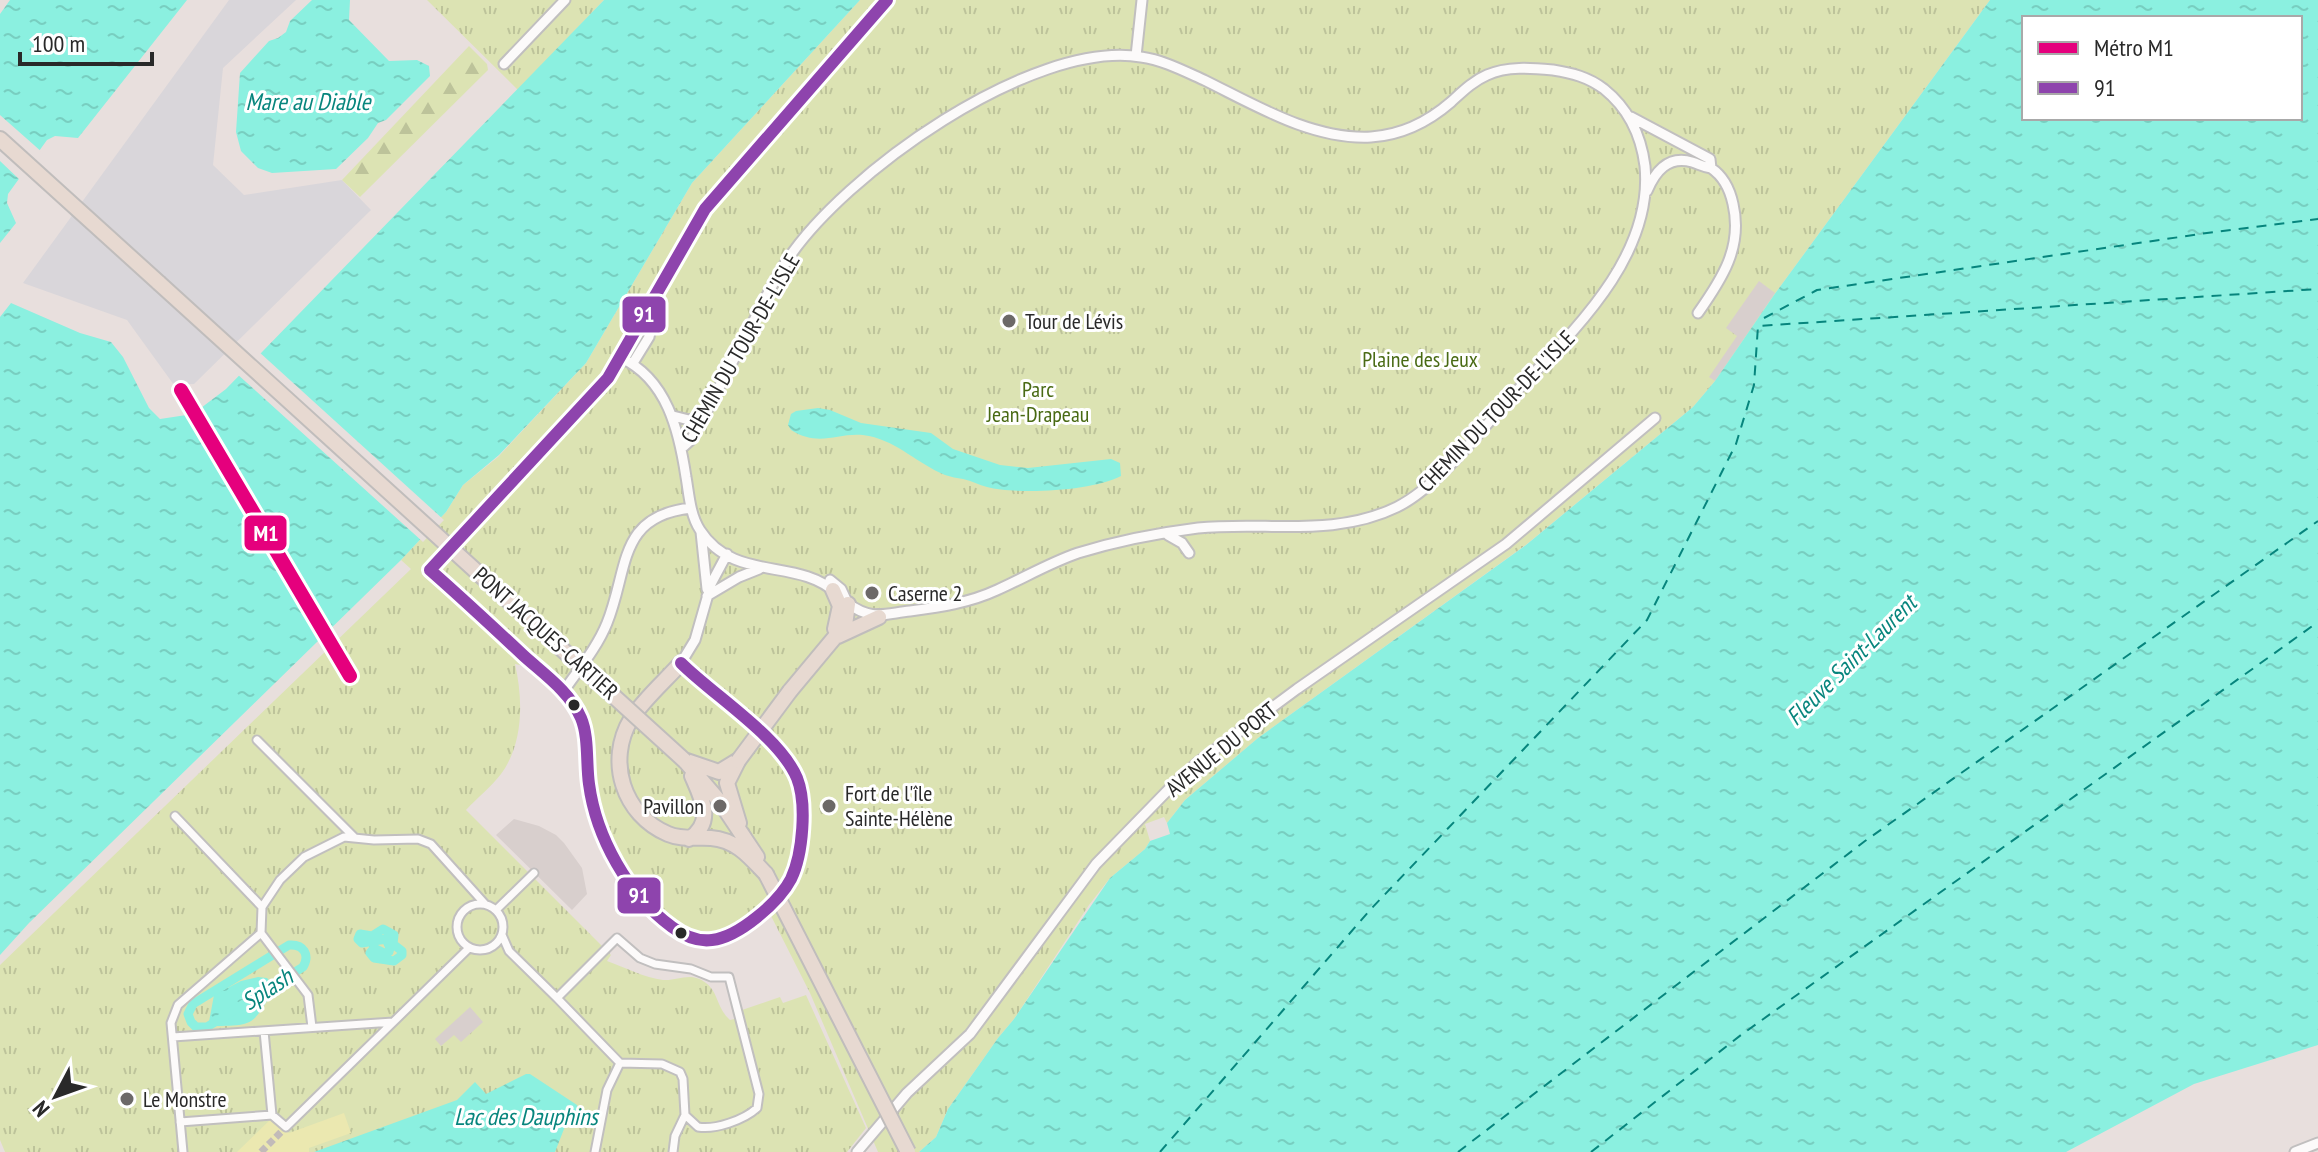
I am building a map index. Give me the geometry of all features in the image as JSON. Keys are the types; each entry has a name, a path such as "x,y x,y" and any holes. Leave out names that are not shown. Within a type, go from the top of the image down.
{"main road":[{"name":"PONT JACQUES-CARTIER","path":"0,139 685,761 741,831 766,874 908,1152"},
{"path":"830,640 840,606 833,590"},
{"path":"741,831 727,783 738,761 790,691 845,625 848,604"},
{"path":"830,640 879,617"},
{"path":"681,663 632,717 622,741 619,762 621,780 634,807 658,829 689,839 711,838 733,843 766,874"},
{"path":"685,761 719,772 738,761"},
{"path":"685,761 706,813 702,827 689,839"}],"street":[{"path":"504,64 565,0"},
{"path":"727,554 707,596 695,640 681,663 781,753 797,779 802,800 796,866 786,888 756,918 717,939 692,938 676,930 645,900 621,869 593,805 582,720 563,692 430,570 608,378 690,232 715,195 887,0"},
{"path":"1136,56 1142,0"},
{"name":"CHEMIN DU TOUR-DE-L'ISLE","path":"1698,313 1728,265 1736,233 1730,194 1717,172 1711,168 1689,161 1668,163 1654,175 1632,246 1589,310 1481,430 1412,498 1376,516 1355,522 1303,527 1195,529 1121,541 1050,563 993,593 960,604 879,617 860,612 815,578 744,564 727,554 700,530 691,508 682,448 691,440 786,262 812,227 842,196 952,114 1006,85 1072,62 1136,56 1187,72 1272,113 1321,132 1354,137 1386,136 1406,131 1435,114 1483,76 1521,68 1573,73 1604,89 1630,116 1700,152 1710,159 1711,168"},
{"name":"CHEMIN DU TOUR-DE-L'ISLE","path":"1630,116 1643,153 1647,192"},
{"path":"633,363 651,330 661,284"},
{"path":"637,324 651,330"},
{"path":"621,358 633,363 646,375 673,416 682,448"},
{"path":"673,416 689,420 703,415"},
{"name":"AVENUE DU PORT","path":"857,1152 907,1093 970,1034 1096,864 1197,763 1297,689 1506,544 1655,418"},
{"path":"563,692 602,633 633,536 657,515 691,508"},
{"path":"1164,533 1174,537 1189,553 1195,529"},
{"path":"700,530 707,596"},
{"path":"707,596 739,577 762,568"},
{"path":"815,578 823,577 836,584 848,604"},
{"path":"257,740 354,837"},
{"path":"175,816 262,907"},
{"path":"312,1027 308,995 261,933 262,907 280,880 304,857 332,841 344,837 418,839 431,844 485,904 496,910 502,919 502,935 509,951 620,1063 662,1064 680,1072 685,1115 675,1136 673,1152"},
{"path":"496,910 534,873"},
{"path":"485,904 478,903 464,909 457,922 459,937 469,948 477,950 492,947 502,935"},
{"path":"183,1152 171,1023 178,1005 261,933"},
{"path":"557,998 617,938 640,958 655,964 691,969 711,977 729,977 759,1094 757,1108 750,1114 712,1128 698,1127 685,1115"},
{"path":"264,1031 272,1115 286,1127 469,948"},
{"path":"173,1037 393,1022"},
{"path":"595,1152 607,1090 620,1063"},
{"path":"180,1122 272,1115"},
{"path":"2295,1152 2318,1143"}],"shaded area":[{"path":"229,0 296,0 223,68 213,165 244,195 342,180 371,210 194,384 174,385 127,320 23,283"},
{"path":"1759,281 1775,293 1715,381 1709,377 1737,336 1726,328"},
{"path":"514,819 556,835 582,868 587,894 572,910 496,835"},
{"path":"470,1007 483,1022 461,1042 454,1035 441,1046 435,1039"},
{"path":"344,1113 351,1133 309,1148 309,1152 237,1152 272,1118 289,1133"}],"green space":[{"path":"427,0 604,0 518,90"},
{"name":"Parc Jean-Drapeau","path":"860,0 1990,0 1774,295 1715,381 1693,407 1527,544 1258,738 1185,800 1167,823 1164,817 1145,824 1150,841 1145,849 1110,878 1089,905 1014,1019 948,1109 936,1137 919,1152 878,1152 810,993 765,904 733,926 712,933 691,930 652,903 621,859 601,812 594,782 589,728 579,703 556,675 538,667 515,664 520,720 514,749 501,774 466,810 611,955 607,961 656,979 700,979 710,987 730,1020 743,1017 742,1010 780,997 783,1003 806,995 866,1128 847,1152 5,1152 0,1140 0,965 411,569 401,560 446,512 463,485 498,457 586,363 692,183"},
{"path":"469,46 487,64 488,70 360,197 342,180"}],"water":[{"path":"10,0 187,0 78,138 55,136 47,140 8,194 7,203 16,223 0,243 0,14"},
{"name":"Mare au Diable","path":"312,0 350,0 349,20 389,61 417,60 429,66 430,76 386,120 378,123 368,138 336,169 272,173 258,168 241,151 236,132 240,73 269,41 286,32 290,21"},
{"path":"604,0 860,0 692,183 586,363 499,455 463,485 446,512 401,560 29,923 0,955 0,317 11,303 80,333 111,342 123,357 149,408 160,419 193,414 226,389"},
{"name":"Fleuve Saint-Laurent","path":"1990,0 2318,0 2318,1045 2194,1084 2066,1152 919,1152 936,1137 948,1109 1110,878 1145,849 1150,841 1170,834 1167,823 1185,800 1258,738 1526,545 1693,407 1715,381 1774,295"},
{"path":"818,408 861,423 931,433 953,449 1000,465 1028,468 1111,459 1120,463 1121,476 1093,485 1055,490 1017,491 987,487 945,475 899,448 869,436 821,439 791,430 788,425 791,414"},
{"path":"267,978 276,988 257,1015 238,1025 212,1026 209,1022 214,995 241,981"},
{"name":"Lac des Dauphins","path":"526,1074 577,1105 578,1109 564,1129 555,1152 314,1152 457,1100 475,1082 486,1094"}],"pier":[{"path":"0,115 43,153 21,181 0,161"},
{"path":"258,351 444,520 423,542 236,373"}],"waterway":[{"path":"383,929 394,935 393,944 402,951 402,955 394,961 374,958 370,953 374,948 389,952 386,939 362,943 358,939 360,934 372,936 383,929"},
{"name":"Splash","path":"289,945 298,946 304,951 306,958 303,967 207,1027 196,1027 191,1022 188,1014 193,1004 289,945"}],"ferry route":[{"path":"1764,318 1817,290 2318,219"},
{"path":"1160,1152 1370,910 1647,620 1736,444 1754,385 1758,326 2318,289"},
{"path":"1458,1152 1865,841 2318,521"},
{"path":"1591,1152 1741,1035 2318,622"}],"tunnel":[{"path":"261,1152 286,1127"}],"railway":[{"path":"181,390 350,676"}],"metro line":[{"name":"M1","path":"181,390 350,676"}],"transit line":[{"name":"91","path":"681,663 776,747 797,778 802,801 802,828 791,879 768,908 746,925 712,940 691,938 672,927 641,899 628,882 599,824 589,784 584,725 570,700 430,570 608,378 705,209 887,0"}],"place":[{"name":"Tour de Lévis","path":"1009,321"},
{"name":"Caserne 2","path":"872,593"},
{"name":"Pavillon","path":"720,806"},
{"name":"Fort de l'île Sainte-Hélène","path":"829,806"},
{"name":"Le Monstre","path":"127,1099"}],"park label":[{"name":"Plaine des Jeux","path":"1420,359"}]}
